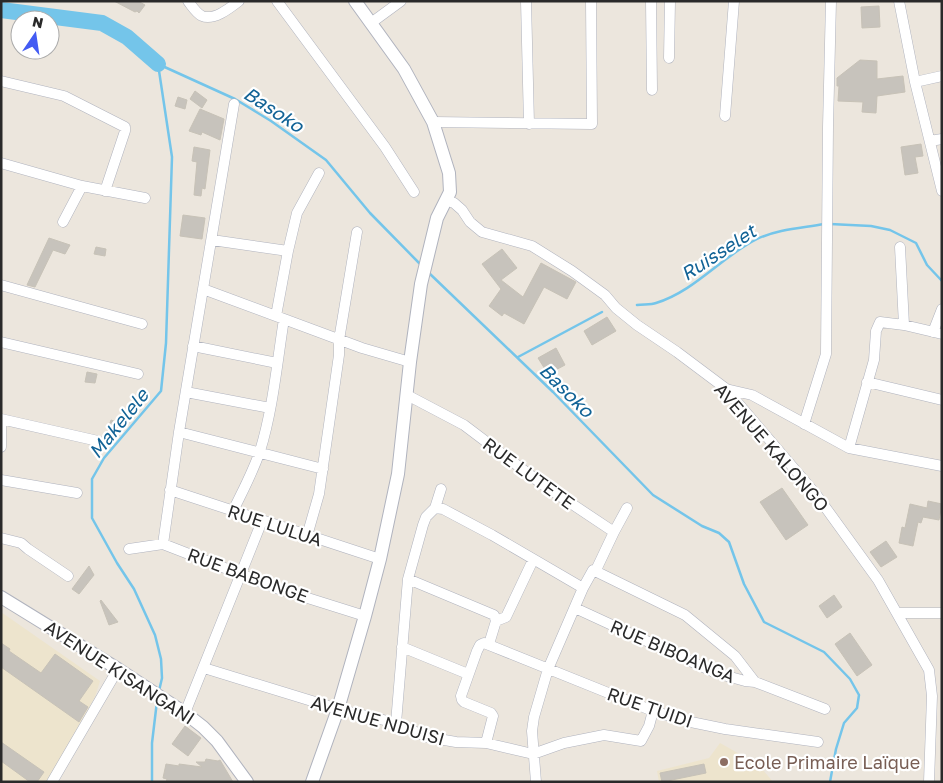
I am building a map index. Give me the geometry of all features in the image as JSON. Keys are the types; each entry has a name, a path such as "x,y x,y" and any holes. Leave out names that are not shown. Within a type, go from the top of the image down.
{"street":[{"path":"188,1 204,17 212,17 239,1"},
{"path":"277,1 385,147 414,192"},
{"path":"312,782 338,709 380,559 398,474 408,395 410,362 421,284 437,218 450,192 450,173 432,122 404,69 355,1"},
{"path":"371,23 401,1"},
{"path":"526,1 529,124"},
{"path":"432,122 592,124 591,1"},
{"path":"651,1 652,90"},
{"path":"669,58 670,1"},
{"path":"726,116 734,1"},
{"path":"804,424 826,354 831,1"},
{"path":"899,1 915,82 942,191"},
{"path":"915,82 942,76"},
{"path":"1,81 64,96 125,127 106,191"},
{"path":"163,544 202,289 212,240 234,104"},
{"path":"930,142 942,139"},
{"path":"1,163 82,186 145,198"},
{"path":"234,511 259,454 270,408 277,364 288,251 297,213 318,173"},
{"path":"63,222 82,186"},
{"name":"AVENUE KALONGO","path":"446,200 454,203 462,210 470,222 482,232 532,246 572,271 605,295 616,308 637,325 678,352 725,388 815,493 878,580 924,658 929,670 932,683 929,782"},
{"path":"307,536 317,502 357,232"},
{"path":"212,240 288,251"},
{"path":"900,247 904,325"},
{"path":"1,285 142,324"},
{"path":"202,289 340,340 410,362"},
{"path":"849,448 874,360 877,325 880,322 904,325 937,333 942,309"},
{"path":"1,342 138,374"},
{"path":"193,346 277,364"},
{"path":"868,382 942,400"},
{"path":"725,388 752,395 849,448 942,466"},
{"path":"186,392 270,408"},
{"name":"RUE LUTETE","path":"408,395 464,425 542,484 614,532"},
{"path":"1,419 98,441"},
{"path":"1,424 1,447"},
{"path":"179,432 322,469"},
{"path":"1,480 77,493"},
{"path":"396,723 408,579 426,517 435,508 442,489"},
{"name":"RUE LULUA","path":"170,490 380,559"},
{"path":"435,508 443,509 492,535 583,588"},
{"path":"536,782 532,724 548,669 583,588 595,570 627,508"},
{"path":"185,713 262,521"},
{"path":"1,538 21,543 28,550 68,576"},
{"name":"RUE BABONGE","path":"129,549 163,544 242,573 279,589 365,616"},
{"path":"496,621 506,617 533,560"},
{"name":"RUE BIBOANGA","path":"595,570 685,615 735,656 755,682"},
{"path":"408,579 494,615 496,621 489,644 484,643 480,645 461,696 462,700 491,713 493,716 486,743"},
{"name":"AVENUE KISANGANI","path":"1,597 142,684 185,713 217,741 247,782"},
{"name":"RUE BIBOANGA","path":"575,608 716,673 755,682"},
{"path":"898,613 942,613"},
{"name":"RUE TUIDI","path":"489,644 653,711 686,721 725,729 818,742"},
{"path":"402,647 468,674"},
{"name":"AVENUE NDUISI","path":"204,668 338,709 396,723 427,737 456,742 486,743 533,754"},
{"path":"52,782 118,669"},
{"path":"755,682 825,709"},
{"path":"533,754 564,743 604,735 641,741 649,726 653,711"}],"shaded area":[{"path":"1,612 100,681 95,697 47,782 1,782"},
{"name":"Ecole Primaire Laïque","path":"720,743 759,765 773,782 659,782 657,771 709,758"}],"building":[{"path":"114,1 138,1 145,5 139,13"},
{"path":"879,6 880,27 862,28 861,7"},
{"path":"860,60 877,61 877,79 903,76 905,92 877,96 876,113 862,112 863,102 838,101 839,86 837,86 837,78"},
{"path":"195,91 207,100 202,108 190,99"},
{"path":"178,97 187,100 185,109 175,106"},
{"path":"200,109 224,119 220,140 202,132 201,135 189,131"},
{"path":"921,144 923,156 915,157 918,173 905,175 901,147"},
{"path":"194,147 210,150 205,189 202,188 201,196 194,195 197,162 192,161"},
{"path":"183,215 205,218 202,239 180,236"},
{"path":"49,238 70,245 65,254 53,250 35,287 27,285"},
{"path":"96,247 106,249 105,256 94,254"},
{"path":"502,249 517,268 501,280 523,297 541,263 576,282 567,299 544,287 524,324 504,313 502,316 489,306 501,289 482,264"},
{"path":"607,317 616,331 592,345 584,331"},
{"path":"556,348 565,365 548,374 538,358"},
{"path":"87,372 97,374 95,383 85,382"},
{"path":"111,420 121,424 115,438 106,434"},
{"path":"782,488 808,525 786,540 760,502"},
{"path":"928,501 942,504 939,520 923,517 921,523 918,522 913,546 899,543 902,527 905,528 910,504 927,508"},
{"path":"886,541 897,557 881,567 870,552"},
{"path":"89,566 94,575 79,594 72,589"},
{"path":"834,595 842,607 827,618 819,606"},
{"path":"101,600 118,622 109,625"},
{"path":"850,633 872,665 857,676 835,644"},
{"path":"1,643 10,649 9,651 41,673 55,654 93,681 79,701 88,707 79,722 1,667"},
{"path":"185,726 201,738 188,756 172,744"},
{"path":"1,742 44,772 37,782 30,782 1,761"},
{"path":"206,759 220,760 233,782 166,782 167,779 163,778 166,764 202,767 196,762 205,762"},
{"path":"704,764 706,773 662,782 660,773"}],"waterway":[{"path":"1,10 102,23 127,37 158,64"},
{"name":"Basoko","path":"158,64 235,99 271,121 326,160 370,213 421,265"},
{"name":"Makelele","path":"158,64 172,157 166,343 161,391 104,458 92,479 92,518 134,589 155,635 161,659 162,678 159,691"},
{"name":"Ruisselet","path":"637,305 652,304 670,298 696,282 744,246 757,239 782,231 824,224"},
{"name":"Ruisselet","path":"830,224 871,226 890,230 916,243 927,265 942,281"},
{"name":"Basoko","path":"429,273 553,392 653,495 702,526 719,533 729,542 744,584 764,622 824,652 850,679 859,695 857,708 844,723 836,749 830,782"},
{"name":"Ruisselet","path":"518,357 602,312"},
{"name":"Makelele","path":"152,782 152,743 157,701"}],"place":[{"name":"Ecole Primaire Laïque","path":"724,762"}]}
